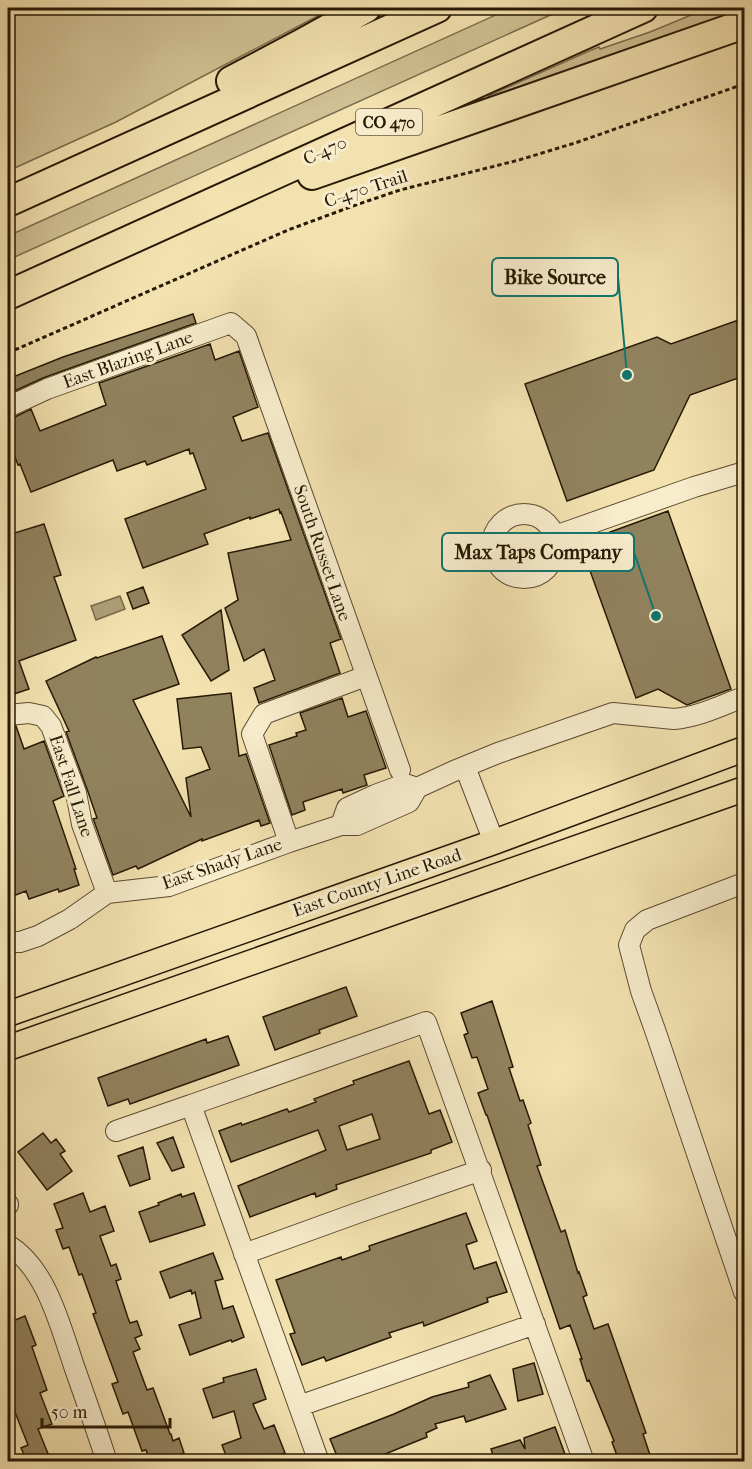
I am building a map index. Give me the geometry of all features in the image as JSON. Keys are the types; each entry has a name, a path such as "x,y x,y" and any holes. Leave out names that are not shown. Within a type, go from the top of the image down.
{"highway":[{"path":"34,189 83,150 204,95 366,8"},
{"path":"8,202 437,8"},
{"name":"C-470","path":"8,295 643,8"},
{"path":"136,237 164,235 228,206 285,184 744,24"}],"main road":[{"name":"East County Line Road","path":"8,1014 494,842 744,749"},
{"name":"East County Line Road","path":"8,1048 744,789"}],"street":[{"name":"East Blazing Lane","path":"8,406 47,389 231,323 246,336"},
{"name":"South Russet Lane","path":"246,336 400,770"},
{"path":"555,536 694,487 744,472"},
{"path":"289,842 252,734 264,714 366,676"},
{"name":"East Shady Lane","path":"8,942 20,942 38,936 70,919 107,893 169,886 340,825 357,825 409,802 417,788 498,753 613,712 683,718 744,697"},
{"name":"East Fall Lane","path":"8,713 29,712 43,716 51,726 76,793 82,824 107,893"},
{"path":"465,767 494,842"},
{"path":"744,883 647,920 635,930 629,945 640,991 744,1292"},
{"path":"116,1131 426,1022 584,1461"},
{"path":"191,1105 319,1461"},
{"path":"244,1254 481,1170"},
{"path":"8,1245 29,1263 55,1312 107,1461"},
{"path":"299,1406 535,1324"}],"path":[{"name":"C-470 Trail","path":"8,353 288,230 353,206 400,190 519,160 575,143 744,84"}],"shaded area":[{"path":"8,8 332,8 116,122 8,171"},
{"path":"511,8 566,8 8,260 8,236"},
{"path":"708,8 744,8 744,10 490,100 488,96 599,47 600,49 650,32"},
{"path":"120,596 125,609 96,620 91,606"}],"building":[{"path":"193,314 196,323 43,378 8,394 8,379 63,357"},
{"path":"744,318 744,376 690,395 654,470 567,501 525,384 657,337 671,344"},
{"path":"210,344 215,360 239,351 258,407 233,417 242,441 268,433 341,639 330,643 340,673 259,703 254,688 275,680 264,649 244,661 225,608 238,600 228,553 291,540 279,509 204,534 208,544 143,568 125,519 206,489 193,453 190,454 189,449 147,465 145,461 117,471 113,460 31,492 8,439 8,419 31,409 40,431 106,405 99,383"},
{"path":"668,511 731,689 687,705 658,689 636,698 580,543"},
{"path":"44,524 61,575 54,577 76,640 19,661 29,689 11,695 8,684 8,535"},
{"path":"143,587 149,603 133,609 127,593"},
{"path":"221,610 229,670 211,681 182,635"},
{"path":"162,636 179,684 133,700 191,817 186,778 210,769 201,747 183,749 177,699 231,693 239,756 246,754 270,823 261,826 259,820 202,841 202,839 138,869 136,866 113,875 93,819 97,818 66,732 69,731 46,681 96,657"},
{"path":"342,698 348,717 366,711 386,768 364,775 367,785 343,793 342,789 303,802 305,810 292,815 269,745 297,736 296,733 306,730 300,713"},
{"path":"16,726 24,749 44,741 64,796 53,801 76,869 74,869 79,885 59,892 58,889 29,899 26,891 8,898 8,727"},
{"path":"346,987 357,1016 275,1050 263,1017"},
{"path":"492,1001 513,1067 509,1068 520,1101 523,1100 531,1123 528,1125 541,1165 537,1166 561,1232 565,1230 587,1295 583,1297 594,1329 608,1324 646,1433 643,1434 650,1455 631,1461 619,1461 612,1442 614,1441 589,1380 587,1381 570,1325 560,1329 478,1093 488,1089 477,1057 472,1058 464,1035 468,1033 461,1013"},
{"path":"228,1036 239,1065 130,1104 128,1099 108,1106 98,1078 206,1039 207,1043"},
{"path":"409,1061 429,1114 440,1110 452,1142 431,1150 431,1153 336,1185 337,1189 316,1197 315,1193 250,1217 238,1186 326,1150 318,1130 231,1162 219,1131 287,1109 289,1112 316,1102 314,1099 354,1084 353,1081","holes":["372,1114 380,1139 347,1150 339,1126"]},
{"path":"43,1133 51,1143 56,1139 65,1151 60,1154 72,1171 47,1190 18,1152"},
{"path":"173,1137 184,1167 172,1171 157,1143"},
{"path":"143,1147 150,1179 130,1186 118,1156"},
{"path":"83,1193 90,1212 105,1206 114,1231 100,1236 111,1266 116,1264 121,1279 116,1281 130,1323 137,1321 142,1335 135,1338 140,1349 133,1352 147,1390 153,1388 173,1441 179,1438 184,1453 178,1455 180,1461 150,1461 146,1450 142,1451 128,1412 123,1414 112,1384 118,1382 93,1314 96,1313 82,1274 79,1275 69,1247 63,1249 56,1230 63,1228 54,1204"},
{"path":"194,1193 205,1225 150,1242 139,1212 181,1194 182,1197"},
{"path":"466,1213 477,1241 466,1245 474,1269 496,1262 507,1292 487,1298 488,1302 424,1326 423,1322 389,1333 391,1337 326,1361 324,1357 302,1365 290,1334 295,1333 276,1280 341,1257 342,1260 370,1250 369,1246"},
{"path":"213,1253 223,1279 215,1281 223,1309 233,1306 244,1337 190,1355 179,1325 201,1318 195,1292 192,1294 191,1290 170,1298 160,1272"},
{"path":"25,1316 36,1345 32,1347 47,1390 40,1393 52,1424 38,1429 51,1461 27,1461 21,1448 28,1445 11,1402 8,1403 8,1323"},
{"path":"534,1363 543,1394 518,1401 513,1369"},
{"path":"256,1369 266,1399 253,1404 264,1429 274,1425 285,1453 258,1461 228,1461 222,1445 241,1438 234,1411 213,1418 203,1389 224,1382 223,1378"},
{"path":"490,1375 506,1409 466,1422 464,1416 435,1424 437,1428 426,1433 427,1437 368,1461 339,1461 330,1439 432,1397 469,1387 468,1383"},
{"path":"555,1427 566,1457 553,1461 495,1461 491,1449 520,1440 525,1449 524,1438"}],"place":[{"name":"Bike Source","path":"627,375"},
{"name":"Max Taps Company","path":"656,616"}]}
